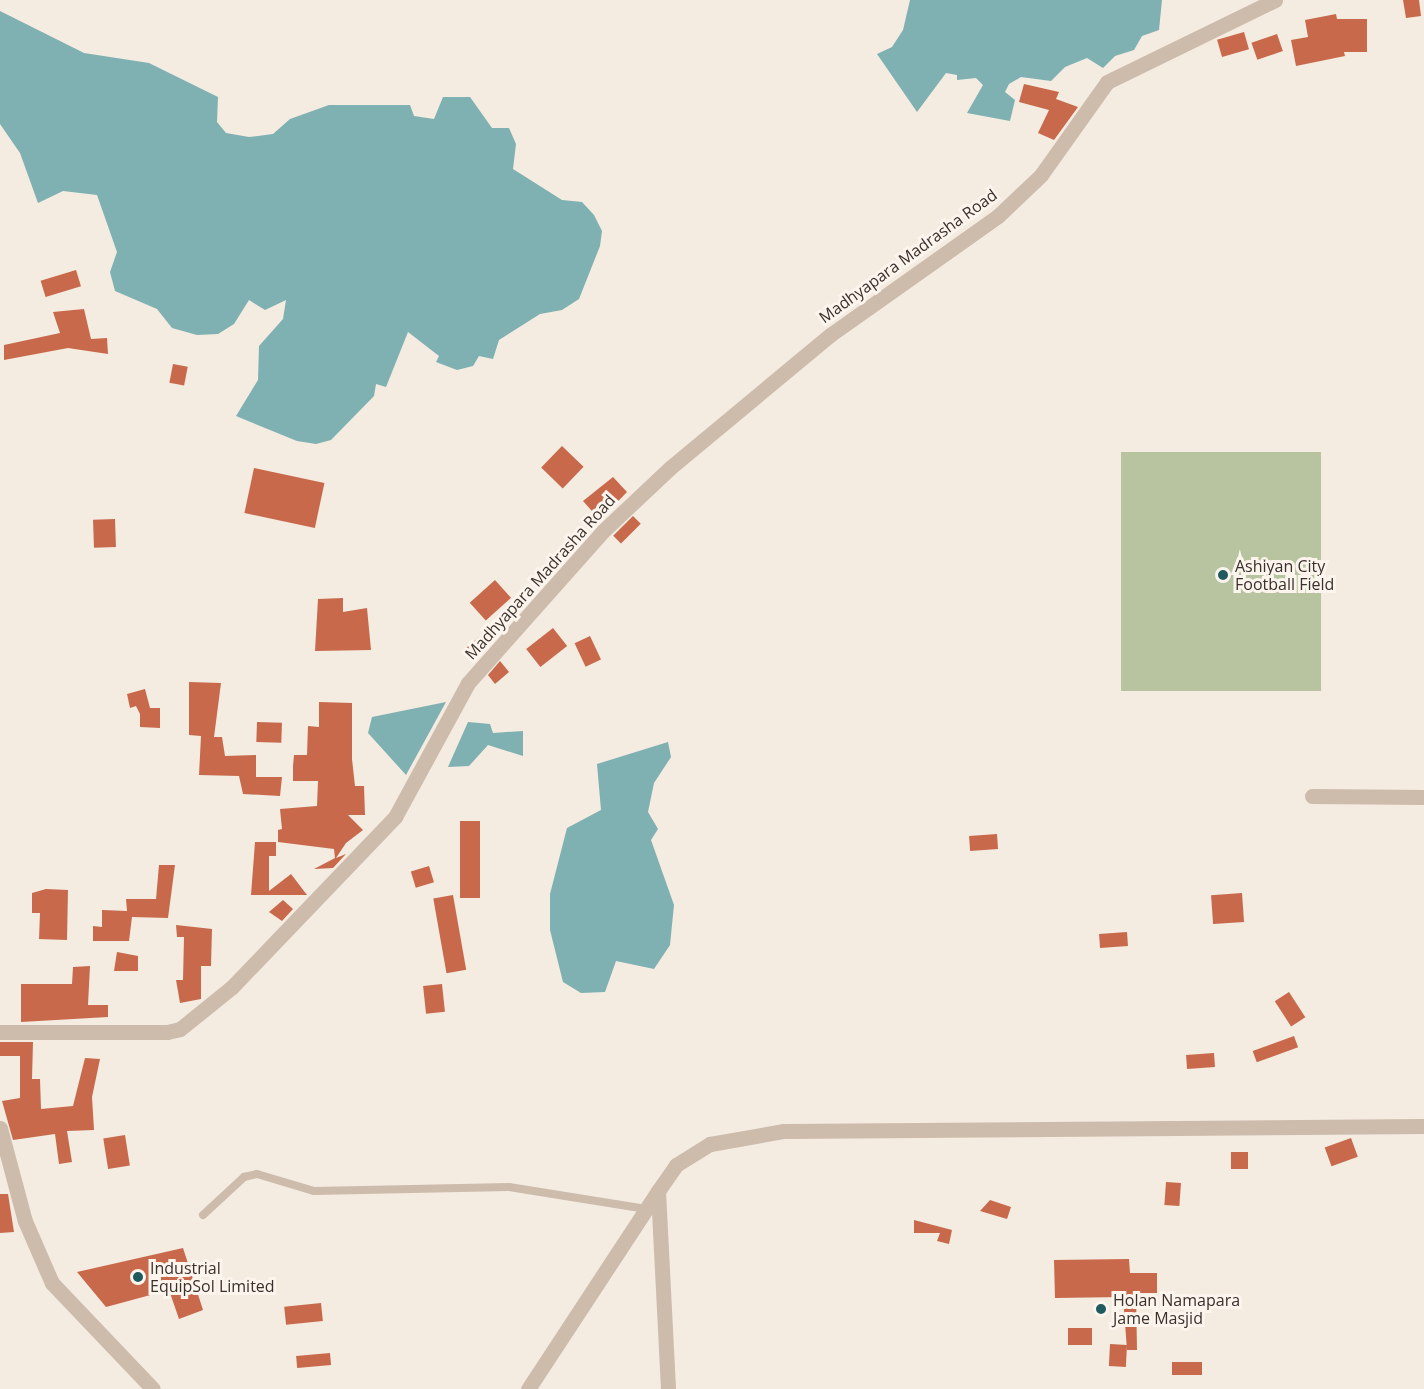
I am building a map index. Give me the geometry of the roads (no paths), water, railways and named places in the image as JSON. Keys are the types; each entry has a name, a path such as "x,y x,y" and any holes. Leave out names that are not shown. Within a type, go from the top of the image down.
{"street":[{"name":"Madhyapara Madrasha Road","path":"0,1032 167,1032 180,1029 232,987 395,817 468,683 603,531 671,467 830,336 998,216 1041,175 1107,82 1275,0"},
{"path":"1312,796 1424,797"},
{"path":"528,1389 648,1210 658,1191 693,1152 784,1131 1424,1126"},
{"path":"0,1128 25,1221 52,1283 153,1389"},
{"path":"658,1191 668,1389"}],"lane":[{"path":"203,1215 244,1177 257,1174 314,1191 509,1187 648,1210"}],"water":[{"path":"910,0 1162,0 1159,30 1142,36 1134,50 1115,56 1103,68 1087,58 1065,67 1051,81 1021,77 1009,84 1005,92 1015,100 1010,121 967,113 983,85 976,78 957,80 957,75 946,73 917,112 877,54 892,47 903,30"},
{"path":"0,11 84,53 149,63 218,97 217,122 226,133 249,137 273,134 290,119 329,105 410,105 414,116 434,119 443,97 470,97 492,128 509,128 516,144 513,169 562,200 582,202 594,215 602,231 600,246 579,299 562,310 540,314 499,340 493,359 479,356 473,366 457,370 436,362 439,356 408,332 386,387 376,384 374,396 331,440 316,444 297,441 236,416 258,380 259,346 283,319 286,300 265,310 249,300 234,324 218,334 197,335 172,328 157,309 115,291 110,272 117,252 97,195 63,191 38,203 20,153 0,124"},
{"path":"446,702 406,775 368,733 372,717"},
{"path":"468,722 490,724 493,733 523,731 523,756 488,745 469,766 448,767"},
{"path":"668,742 671,757 654,783 648,812 658,829 651,840 674,905 670,945 654,969 616,961 605,992 581,993 563,982 550,930 550,894 567,828 601,810 597,764"}],"place":[{"name":"Ashiyan City Football Field","path":"1223,575"},
{"name":"Industrial EquipSol Limited","path":"138,1277"},
{"name":"Holan Namapara Jame Masjid","path":"1101,1309"}]}
